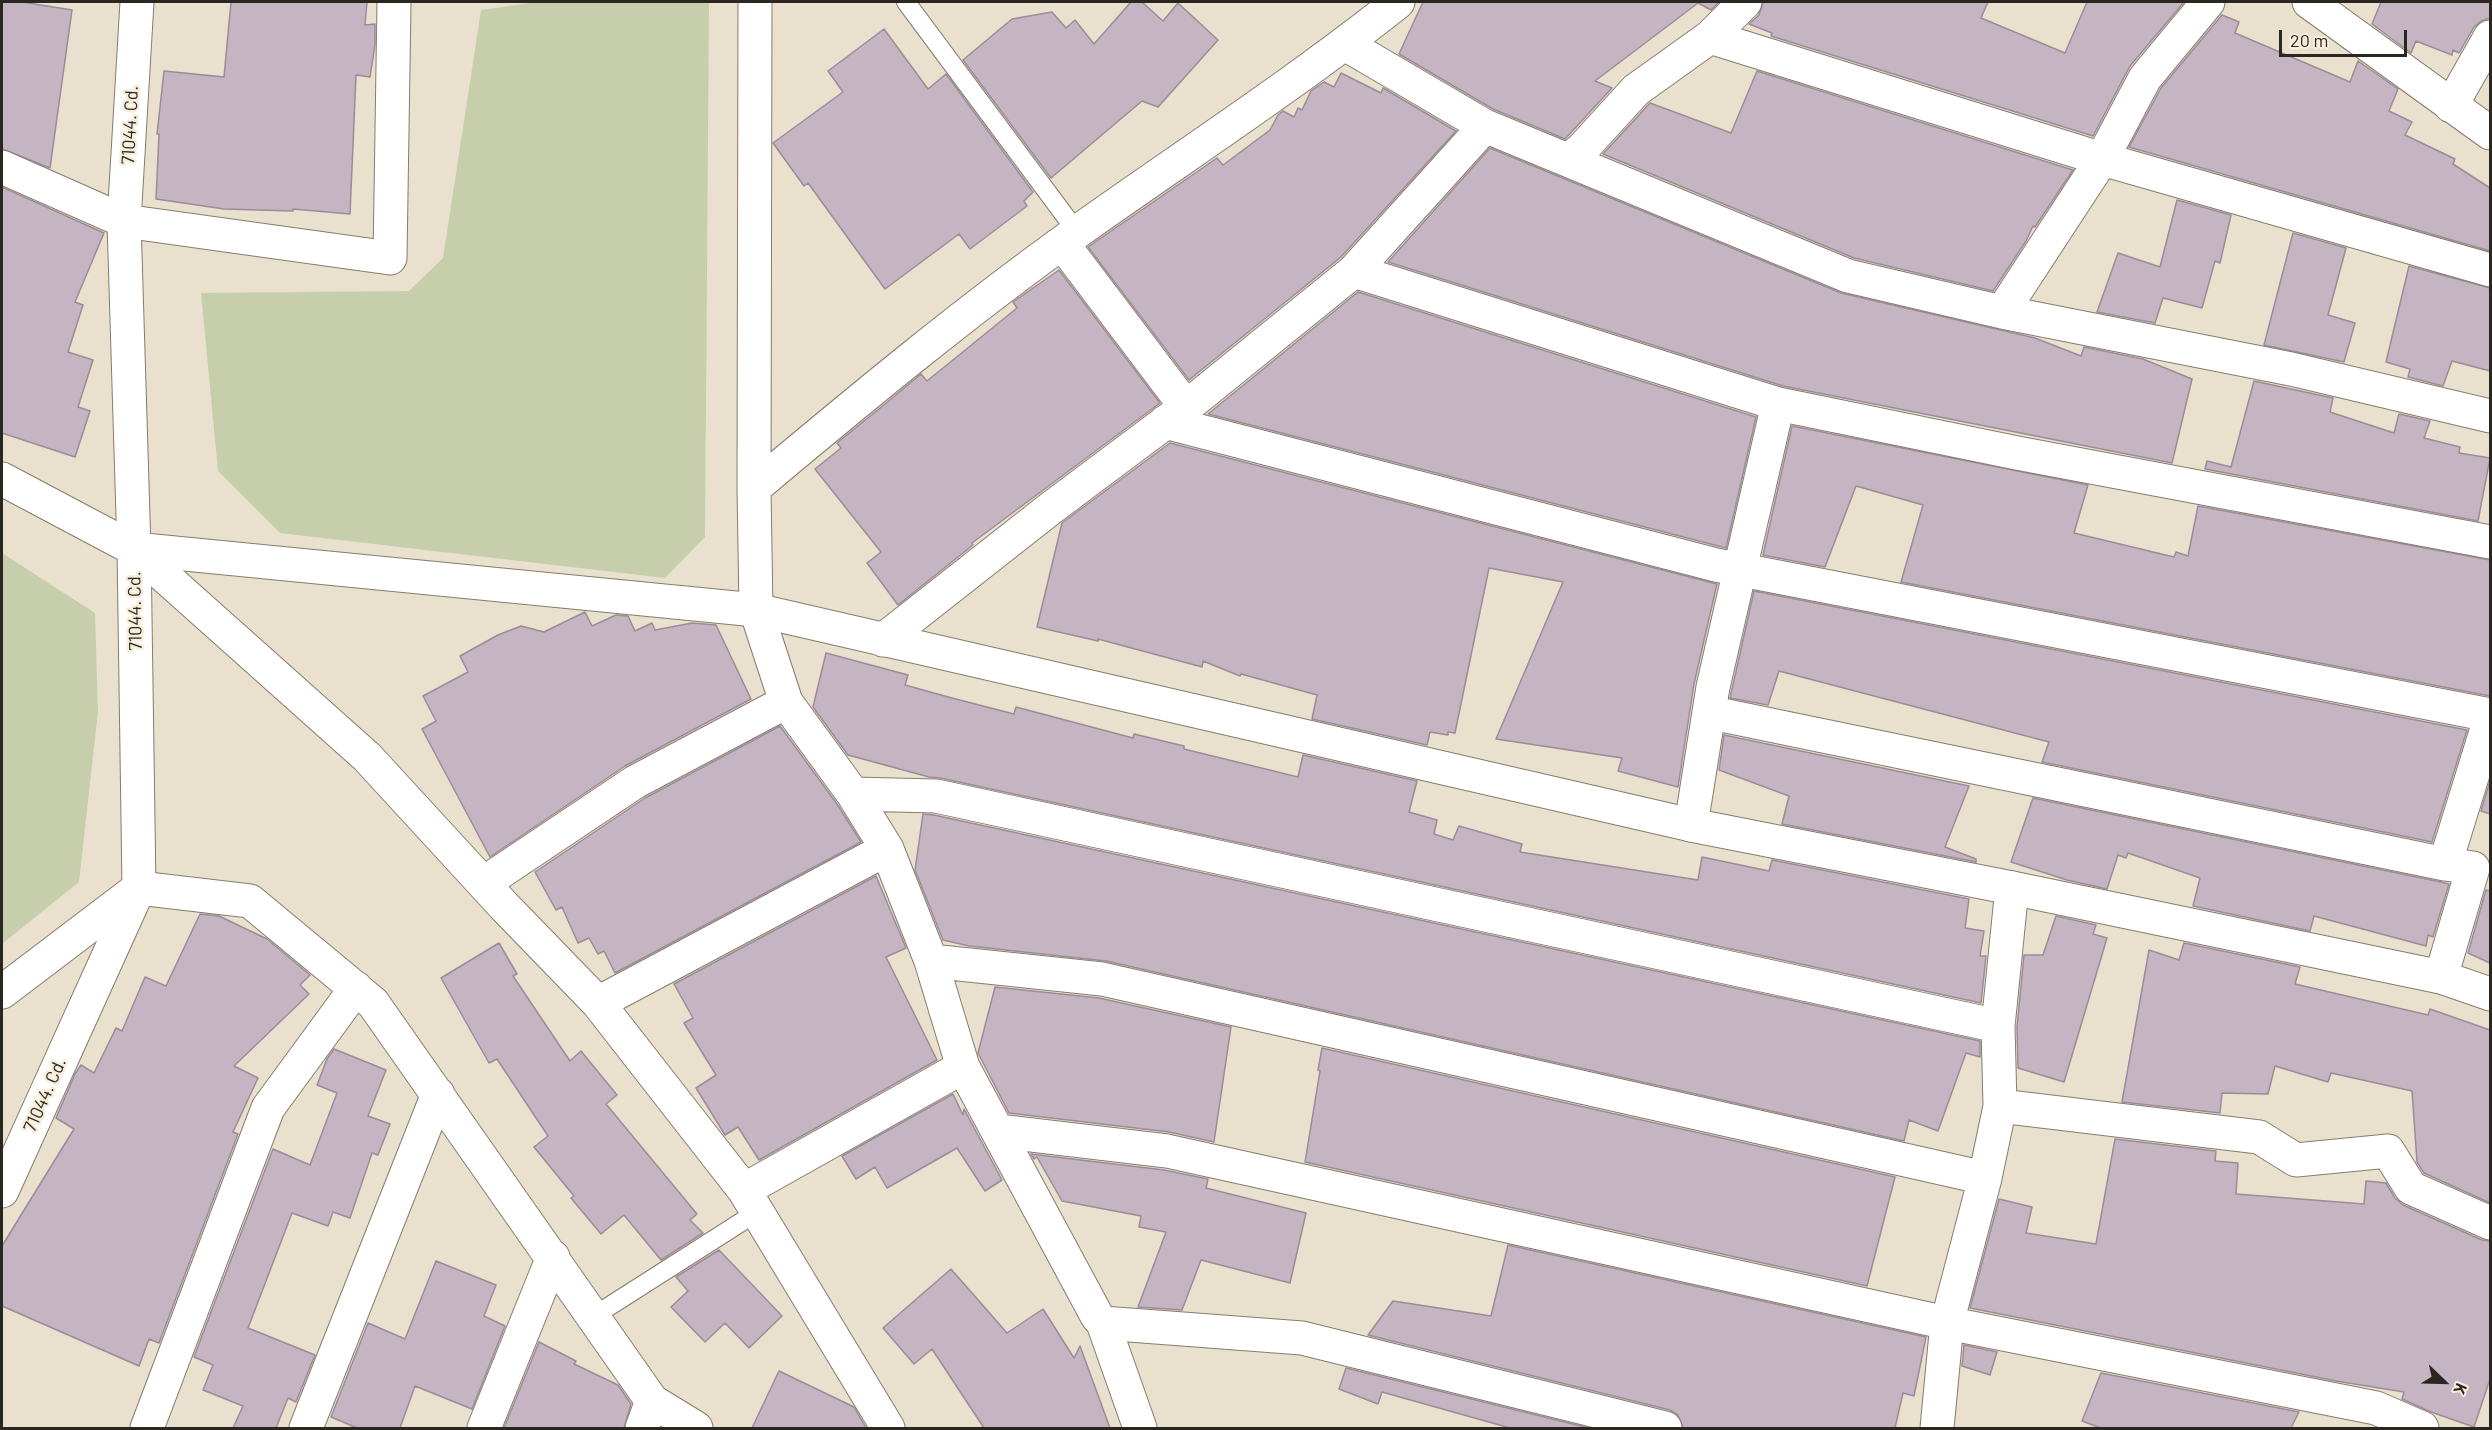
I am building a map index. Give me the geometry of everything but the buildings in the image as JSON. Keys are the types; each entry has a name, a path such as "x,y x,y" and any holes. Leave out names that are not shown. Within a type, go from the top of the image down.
{"street":[{"name":"71044. Cd.","path":"2,1191 139,888 134,549 124,221 137,2"},
{"path":"2,167 124,221 390,258 394,2"},
{"path":"755,2 754,488 756,609 786,702 853,794 887,849 931,961 963,1067 1097,1316 1103,1323 1140,1428"},
{"path":"754,488 896,370 1070,237 1345,44 1398,2"},
{"path":"1570,159 1584,148 1636,90 1710,37 1745,2"},
{"path":"2002,312 2102,159 2145,78 2208,2"},
{"path":"2309,2 2490,133"},
{"path":"1710,37 2102,159 2490,270"},
{"path":"2451,106 2490,37"},
{"path":"1345,44 1485,126 1570,159 1848,276 2002,312 2291,369 2490,416"},
{"path":"883,640 1175,414 1354,271 1485,126"},
{"path":"1070,237 1175,414 1716,566 2490,717 2445,864"},
{"path":"1354,271 1778,404 2028,455 2490,542"},
{"path":"1691,825 1713,687 1778,404"},
{"path":"2,479 134,549 367,756 598,1003 751,1201 888,1428"},
{"path":"134,549 756,609 1691,825 2012,888 2441,977 2490,994"},
{"path":"484,883 635,782 786,702"},
{"path":"1710,710 1717,714 2473,868 2441,977"},
{"path":"853,794 936,796 1998,1026"},
{"path":"598,1003 887,849"},
{"path":"2,992 139,888 250,901 373,1003 594,1316 647,1415 696,1428"},
{"path":"1937,1428 1947,1323 1985,1178 2000,1106 1998,1026 2012,888"},
{"path":"931,961 1102,979 1985,1178"},
{"path":"147,1428 268,1108 356,988"},
{"path":"751,1201 963,1067"},
{"path":"306,1428 438,1094"},
{"path":"2000,1106 2259,1137 2296,1160 2388,1151 2411,1188 2490,1223"},
{"path":"998,1131 1167,1151 1947,1323 2376,1408 2422,1428"},
{"path":"484,1428 553,1257"},
{"path":"1103,1323 1302,1338 1665,1428"}],"lane":[{"path":"906,2 1070,237"},
{"path":"594,1316 751,1201"}],"green space":[{"path":"537,2 709,2 705,537 665,578 280,533 218,471 201,293 409,291 443,258 481,10"},
{"path":"2,553 95,613 98,712 79,882 2,944"}]}
